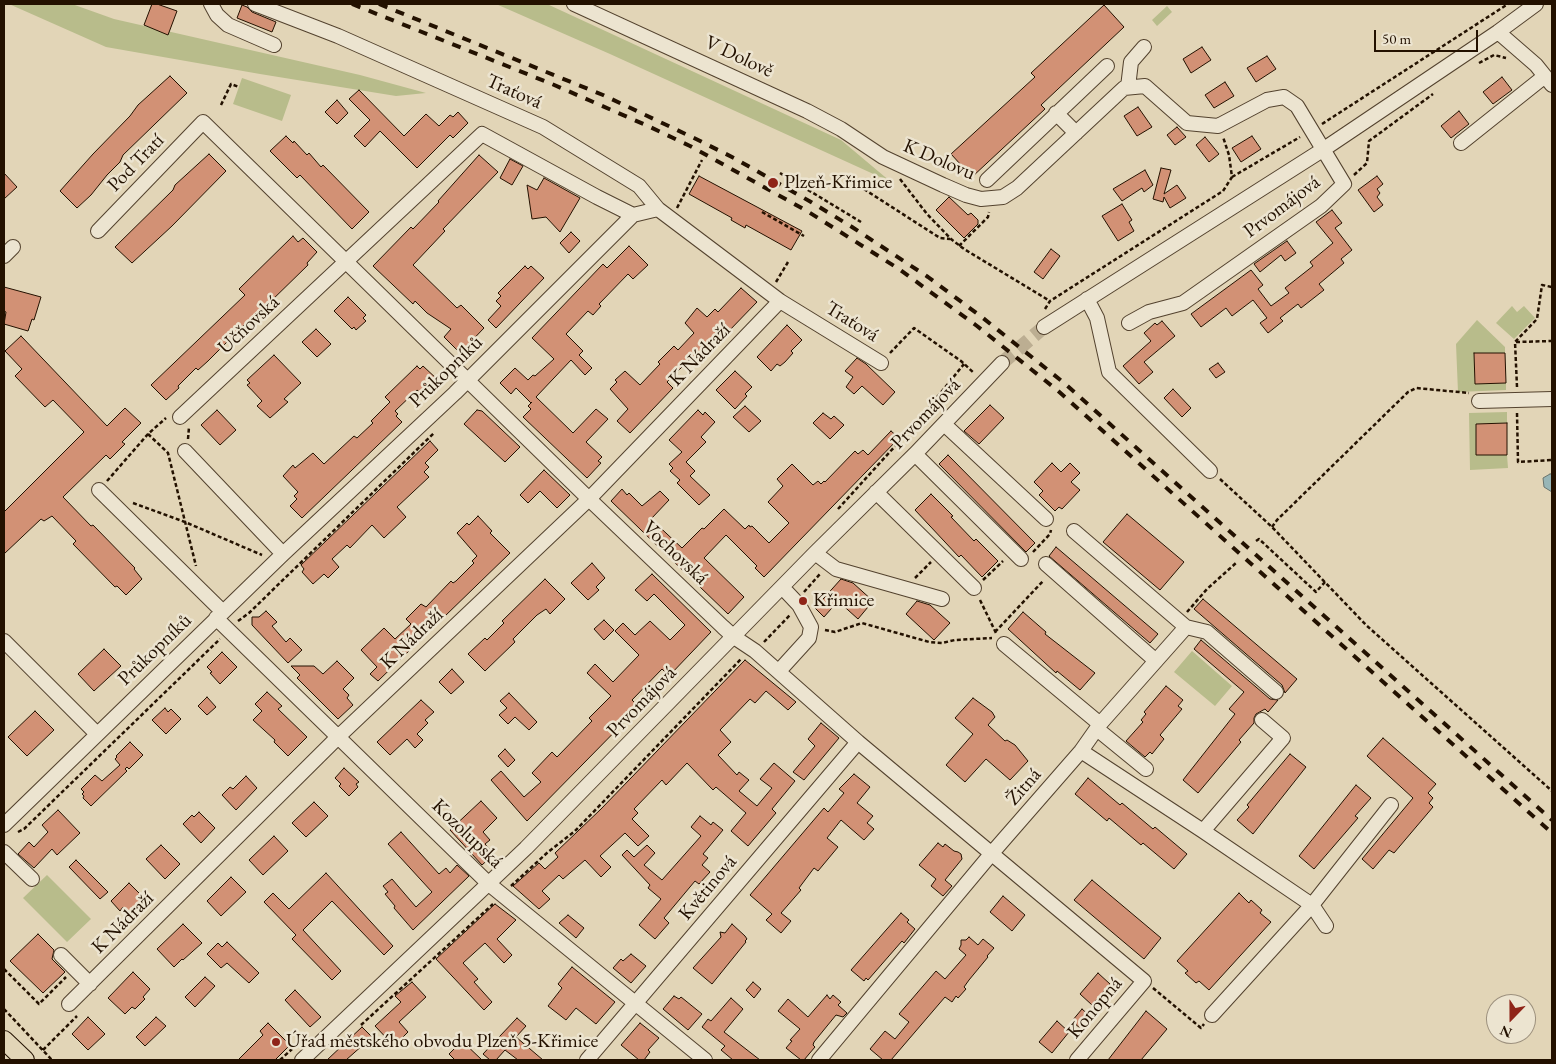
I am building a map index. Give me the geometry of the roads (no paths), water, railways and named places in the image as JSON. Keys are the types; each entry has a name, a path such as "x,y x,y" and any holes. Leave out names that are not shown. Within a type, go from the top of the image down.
{"main road":[{"path":"4,1040 25,1060"}],"street":[{"path":"211,4 217,16 228,25 274,45"},
{"name":"Traťová","path":"255,4 338,36 543,127 639,186 658,209 670,219 774,297 881,363"},
{"name":"V Dolově","path":"574,4 807,111 883,157"},
{"name":"Prvomájová","path":"1043,320 1087,299 1324,149 1498,32 1536,4"},
{"path":"1460,142 1549,80 1536,65 1498,32"},
{"path":"1144,47 1131,62 1128,87 1145,86 1187,123 1218,126 1267,100 1284,97 1298,106 1324,149"},
{"name":"K Dolovu","path":"987,180 1107,66"},
{"name":"K Dolovu","path":"883,157 966,195 989,199 1003,197 1017,188 1124,88 1128,87"},
{"path":"1056,114 1076,133"},
{"name":"Pod Tratí","path":"98,231 203,122 346,262"},
{"name":"Učňovská","path":"180,417 482,134 597,198 633,215"},
{"name":"Prvomájová","path":"1129,323 1149,312 1183,303 1321,206 1344,184 1324,149"},
{"path":"633,215 658,209"},
{"name":"Průkopníků","path":"9,829 97,734 279,557 468,380 633,215"},
{"name":"Vochovská","path":"346,262 589,499 734,636 779,671 858,742 1144,981"},
{"name":"K Nádraží","path":"70,1004 338,737 589,499 774,297"},
{"path":"1087,299 1097,318 1109,372 1210,471"},
{"name":"Prvomájová","path":"302,1060 489,884 1002,364"},
{"path":"1475,397 1552,399"},
{"path":"944,424 1046,519"},
{"path":"185,451 279,557"},
{"path":"915,454 1017,555"},
{"name":"Kozolupská","path":"99,490 202,591 220,615 228,630 489,884 705,1060"},
{"path":"876,492 974,588"},
{"path":"1074,531 1186,627 1207,632 1276,692"},
{"path":"815,553 836,568 942,599"},
{"path":"1050,568 1156,660"},
{"path":"779,671 809,638 811,627 800,605 782,587"},
{"name":"Žitná","path":"819,1060 992,853 1081,751 1099,726 1186,627"},
{"path":"4,641 97,734"},
{"path":"1004,644 1146,769"},
{"path":"1203,831 1283,738 1262,720"},
{"name":"Květinová","path":"588,1060 858,742"},
{"path":"1081,751 1312,905 1326,926"},
{"path":"1212,1015 1312,905 1391,805"},
{"path":"4,852 32,879"},
{"path":"61,955 90,984"},
{"name":"Konopná","path":"1077,1060 1144,981"}],"water":[{"path":"1552,474 1552,492 1544,487 1543,478"}],"tunnel":[{"path":"1002,363 1044,327"}],"railway":[{"path":"352,4 552,84 690,146 807,211 899,269 977,326 1057,390 1552,833"},
{"path":"379,4 603,95 694,138 734,158 811,202 928,277 1063,382 1552,820"}],"place":[{"name":"Plzeň-Křimice","path":"773,183"},
{"name":"Křimice","path":"803,601"},
{"name":"Úřad městského obvodu Plzeň 5-Křimice","path":"276,1042"}]}
